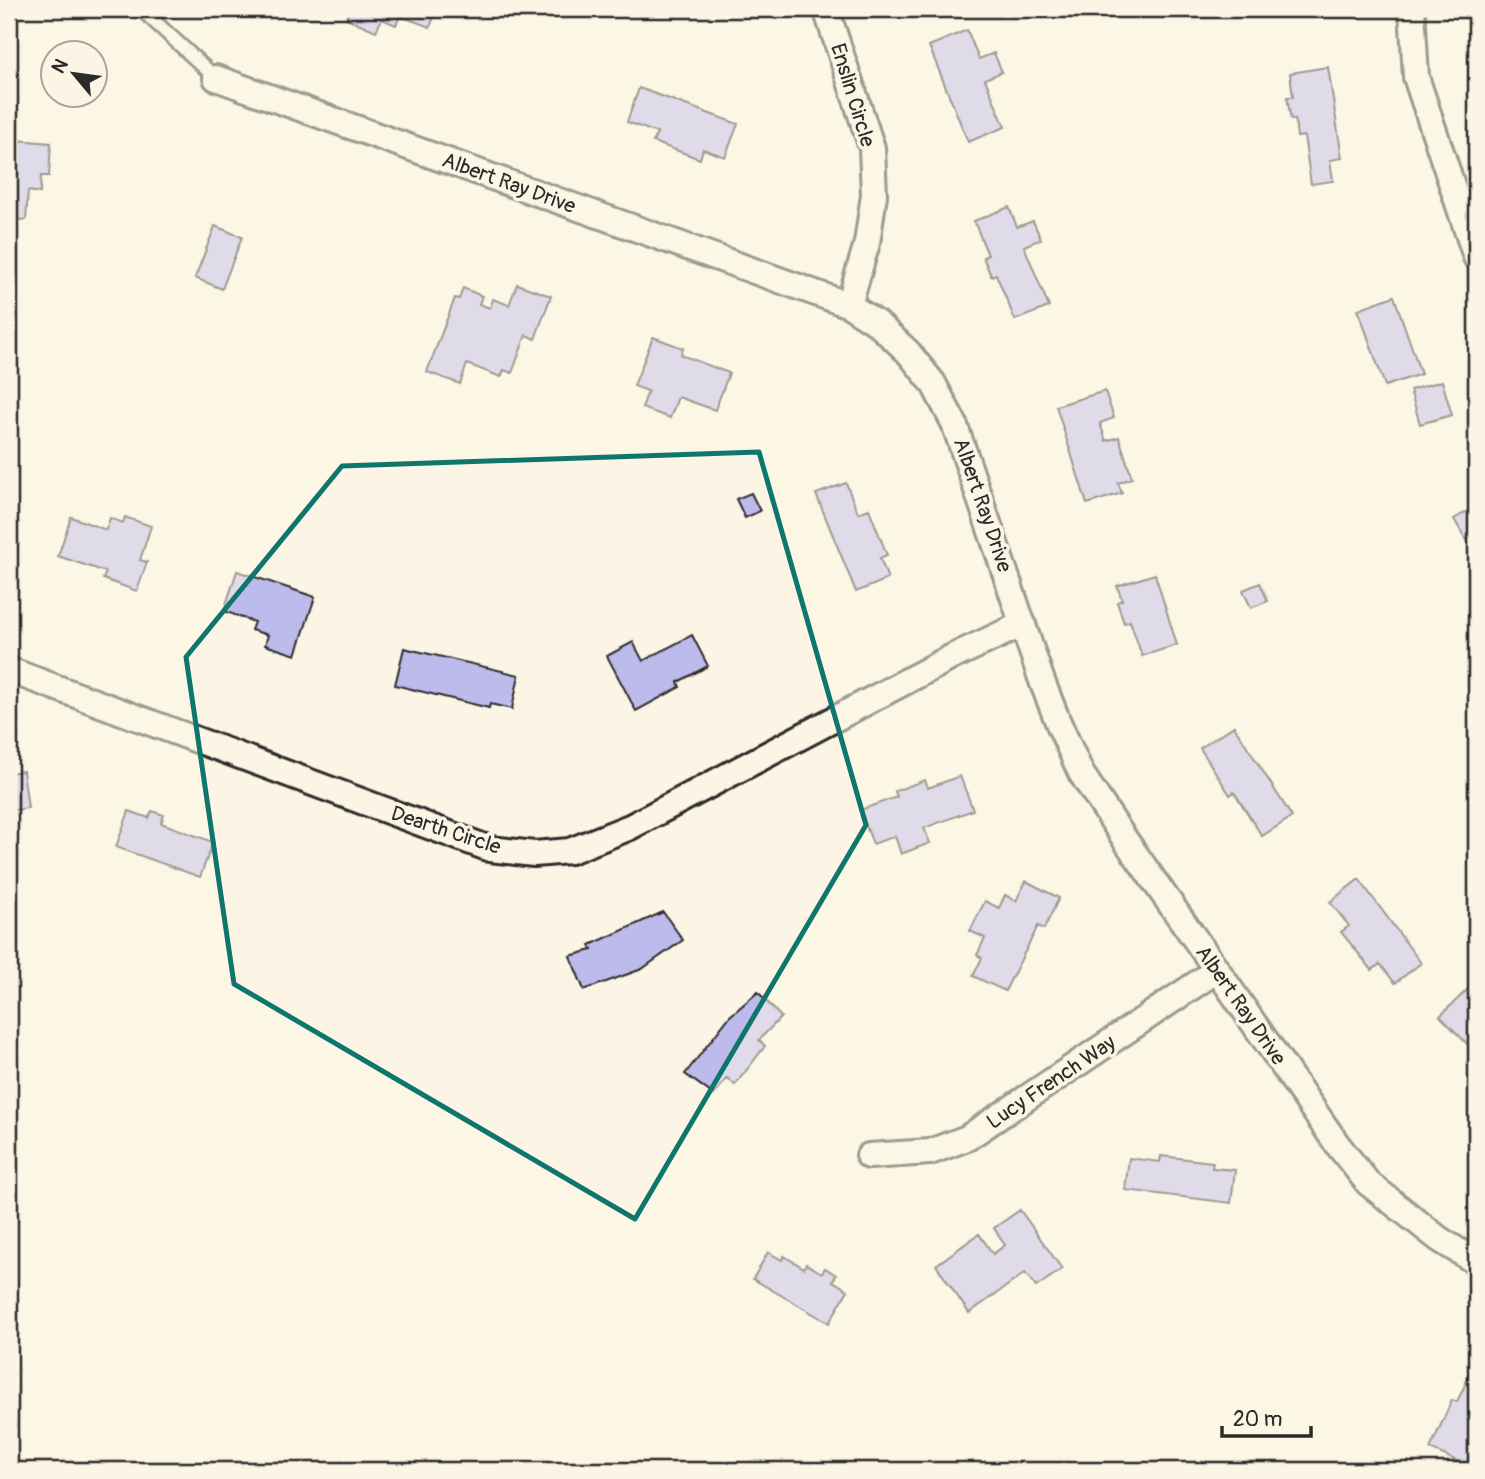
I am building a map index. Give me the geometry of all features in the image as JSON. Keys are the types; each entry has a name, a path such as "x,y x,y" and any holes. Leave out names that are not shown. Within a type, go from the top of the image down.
{"street":[{"name":"Enslin Circle","path":"826,9 872,148 874,195 867,243 849,305"},
{"path":"1412,9 1416,77 1476,257"},
{"name":"Albert Ray Drive","path":"216,78 849,305 878,324 908,352 933,383 954,423 1058,722 1081,773 1337,1144 1367,1183 1439,1239 1476,1262"},
{"name":"Dearth Circle","path":"9,670 490,849 534,854 570,850 629,827 952,657 1023,624"},
{"name":"Lucy French Way","path":"869,1156 930,1152 967,1138 1217,970"}],"lane":[{"path":"141,9 216,78"}],"highlighted area":[{"path":"759,452 866,825 635,1219 234,984 186,657 342,466"}],"building":[{"path":"350,9 437,9 430,27 400,16 396,25 382,19 376,31 346,18"},
{"path":"967,30 979,59 994,53 1002,72 985,79 1005,127 968,142 929,46"},
{"path":"1328,67 1342,158 1330,160 1333,181 1311,184 1304,136 1297,137 1295,119 1291,120 1287,97 1293,97 1290,73"},
{"path":"639,88 738,124 725,157 703,149 700,159 653,142 657,133 627,122"},
{"path":"16,140 51,143 49,176 41,176 40,193 28,191 26,220 9,219 9,146 15,146"},
{"path":"1009,207 1017,227 1033,221 1041,239 1024,246 1049,307 1015,320 996,274 991,276 983,257 988,255 974,221"},
{"path":"215,226 242,237 222,289 195,278"},
{"path":"517,284 551,296 535,339 526,335 512,373 504,370 501,377 467,364 460,384 427,372 455,298 459,299 463,288 482,296 479,304 490,308 493,299 509,305"},
{"path":"1394,296 1421,374 1385,386 1358,309"},
{"path":"653,337 683,348 681,355 729,373 715,410 678,397 670,418 642,408 648,391 634,386"},
{"path":"1442,381 1452,415 1420,424 1410,390"},
{"path":"1105,391 1114,418 1100,423 1106,441 1119,437 1132,478 1118,483 1122,493 1087,504 1056,406"},
{"path":"846,483 858,513 869,509 887,555 880,558 888,579 856,592 816,494"},
{"path":"751,493 760,511 745,518 736,499"},
{"path":"1476,506 1476,557 1454,519"},
{"path":"71,517 106,530 110,518 123,523 125,517 151,526 140,560 147,562 137,591 103,579 106,572 58,556"},
{"path":"237,571 315,597 296,655 265,645 268,635 251,630 254,622 224,611"},
{"path":"1155,574 1177,645 1142,656 1130,621 1124,623 1117,602 1122,600 1117,586"},
{"path":"1260,583 1268,601 1251,608 1243,590"},
{"path":"692,635 708,666 678,682 680,687 636,711 607,656 633,642 643,661"},
{"path":"404,648 519,675 512,709 490,704 489,708 395,685"},
{"path":"1234,726 1292,817 1262,836 1234,792 1230,795 1200,748"},
{"path":"23,771 28,808 9,811 9,773"},
{"path":"960,776 973,810 924,828 930,843 901,854 895,836 873,844 860,810 897,797 895,791 925,780 928,788"},
{"path":"129,811 149,818 152,811 164,815 161,823 213,842 200,877 116,847"},
{"path":"1359,879 1421,963 1395,983 1380,964 1372,970 1341,932 1349,926 1330,902"},
{"path":"1026,881 1059,898 1044,929 1038,926 1005,991 973,976 982,958 977,955 985,938 970,931 985,901 999,908 1005,895 1016,901"},
{"path":"663,912 683,940 642,969 584,990 570,956 592,950 590,945"},
{"path":"1469,988 1476,996 1476,1053 1440,1016"},
{"path":"758,992 781,1017 759,1040 765,1046 735,1085 727,1078 714,1095 685,1074 730,1016"},
{"path":"1161,1156 1213,1162 1212,1168 1235,1170 1231,1203 1125,1190 1129,1158 1160,1162"},
{"path":"1020,1210 1062,1269 1036,1287 1025,1273 969,1313 936,1265 979,1234 993,1254 1005,1245 994,1228"},
{"path":"768,1252 782,1260 784,1256 804,1268 806,1264 822,1273 825,1268 836,1275 833,1281 848,1290 829,1323 753,1279"},
{"path":"1469,1376 1476,1379 1476,1449 1468,1466 1430,1449 1452,1400 1457,1402"}]}
